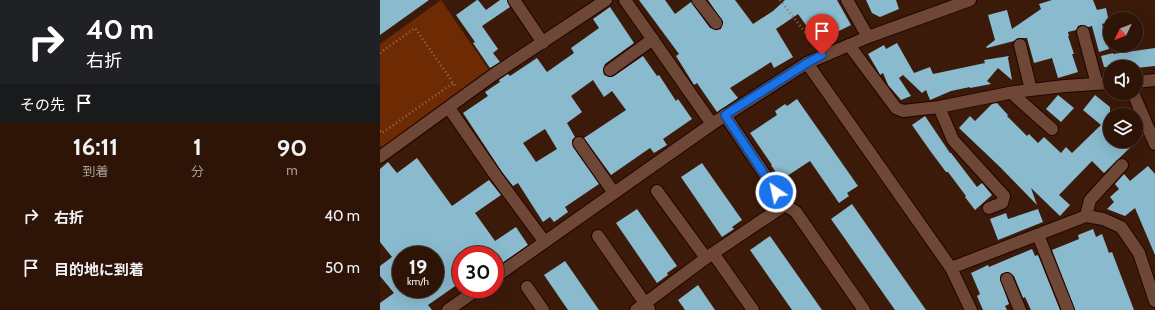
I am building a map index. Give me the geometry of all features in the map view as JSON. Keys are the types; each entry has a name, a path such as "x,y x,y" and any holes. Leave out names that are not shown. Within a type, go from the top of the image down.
{"street":[{"path":"514,0 543,43"},
{"path":"380,157 494,75 606,0"},
{"path":"625,0 712,124"},
{"path":"698,0 716,22"},
{"path":"847,0 868,37"},
{"path":"504,270 725,115 807,63 822,55 868,37 970,0"},
{"path":"1083,32 1097,84"},
{"path":"610,70 653,39"},
{"path":"849,45 896,108 903,111 939,108 1014,92 1103,84"},
{"path":"1020,45 1031,90"},
{"path":"807,63 875,158 950,268 971,310"},
{"path":"1143,81 1155,80"},
{"path":"1014,92 1016,96 1052,129"},
{"path":"1136,100 1155,144"},
{"path":"449,108 496,176 544,241"},
{"path":"939,108 953,140 1004,196 1002,203 989,208"},
{"path":"725,115 785,205 796,212 864,310"},
{"path":"579,143 614,193"},
{"path":"1086,216 1090,200 1122,165"},
{"path":"657,191 754,310"},
{"path":"598,236 644,308 709,256 785,205"},
{"path":"950,268 1086,216 1103,219 1121,227 1139,253 1155,301"},
{"path":"1038,235 1068,310"},
{"path":"1007,279 1020,310"},
{"path":"527,287 543,310"},
{"path":"448,310 465,298"}],"path":[{"path":"780,0 822,55"},
{"path":"380,53 415,28 453,82 382,133 380,131"}],"shaded area":[{"path":"441,0 491,73 384,150 380,145 380,44"}],"building":[{"path":"380,0 429,0 380,35"},
{"path":"477,0 486,10 500,0 507,0 510,7 482,26 498,49 493,53 500,62 490,68 473,43 475,42 456,15"},
{"path":"639,0 665,0 675,14 691,2 710,28 717,30 721,29 723,22 708,0 735,0 753,24 773,11 785,0 837,0 851,25 835,33 833,29 816,39 798,14 776,29 793,57 774,68 771,62 730,88 738,98 717,112 697,83 694,85 676,56 679,54"},
{"path":"866,0 896,0 899,9 880,17 872,13"},
{"path":"1052,0 1093,0 1097,10 1106,8 1107,12 1103,12 1102,24 1103,51 1099,52 1092,26 1088,27 1081,25 1078,26 1076,30 1068,32 1074,54 1072,54 1078,72 1058,78 1052,58 1034,63 1027,38 1018,38 1014,41 986,47 995,40 988,15 1007,10 1012,29 1041,9 1039,4"},
{"path":"610,7 634,43 605,64 603,70 604,75 610,77 614,76 643,56 657,76 659,75 676,101 678,99 692,119 663,139 667,145 654,153 650,148 611,175 584,138 626,110 612,91 604,97 593,80 571,96 582,112 567,123 575,137 572,140 573,147 599,184 565,207 568,212 554,222 550,217 543,222 518,183 513,186 502,172 463,113 488,96 485,92 500,82 499,80 508,74 510,76 537,58 547,72 574,53 571,48 599,28 593,19","holes":["545,129 557,149 536,162 523,143"]},
{"path":"897,43 914,73 930,67 933,74 985,63 984,60 1009,56 1008,58 1012,80 998,68 987,81 991,84 951,91 930,100 926,90 922,93 903,75 899,78 911,96 901,100 888,85 883,73 880,75 868,54 884,45 886,49"},
{"path":"1155,48 1155,66 1143,67 1143,60 1103,60 1103,63 1101,56 1113,53 1143,52 1143,50"},
{"path":"1058,95 1074,108 1061,122 1046,109"},
{"path":"1095,95 1110,107 1103,108 1103,148 1130,148 1104,173 1092,161 1059,195 1070,205 1060,216 1031,188 1037,205 959,128 970,116 975,121 992,104 997,103 1008,115 1007,116 1027,136 1029,134 1038,143 1044,137 1061,153 1066,147 1072,153 1101,125 1083,110"},
{"path":"797,99 858,186 847,193 849,196 839,203 810,161 781,180 750,133 777,115 775,111 785,104 787,106"},
{"path":"925,116 950,153 977,187 982,183 992,195 975,210 912,125"},
{"path":"417,158 452,206 489,180 501,195 475,213 495,241 516,227 528,245 504,262 504,246 452,246 452,288 444,294 444,246 392,246 392,257 380,242 380,169 388,162 397,173"},
{"path":"702,163 742,220 732,227 734,229 722,237 681,177"},
{"path":"1148,166 1155,174 1155,255 1135,208 1125,216 1107,209 1114,202 1110,197 1119,189 1115,184 1124,174 1130,181"},
{"path":"852,204 926,310 895,310 831,219"},
{"path":"637,209 677,266 657,283 616,223"},
{"path":"1038,209 1043,222 998,240 990,219 1006,213 1008,219"},
{"path":"1093,229 1096,237 1102,234 1109,253 1112,252 1134,310 1075,310 1052,250 1079,239 1078,235"},
{"path":"770,236 822,310 792,310 750,250"},
{"path":"1032,249 1035,256 1038,255 1060,310 1031,310 1025,297 1023,298 1014,276 1008,272 1001,274 1000,278 1009,304 1005,306 1007,310 983,310 977,296 980,294 971,273 988,265 989,267"},
{"path":"392,257 392,291 380,276 380,266"},
{"path":"565,261 599,310 568,310 544,275"},
{"path":"698,285 715,310 685,310 678,300"},
{"path":"392,294 392,298 438,298 428,305 432,310 380,310 380,303"}],"route":[{"path":"776,192 725,115 822,55"}]}
